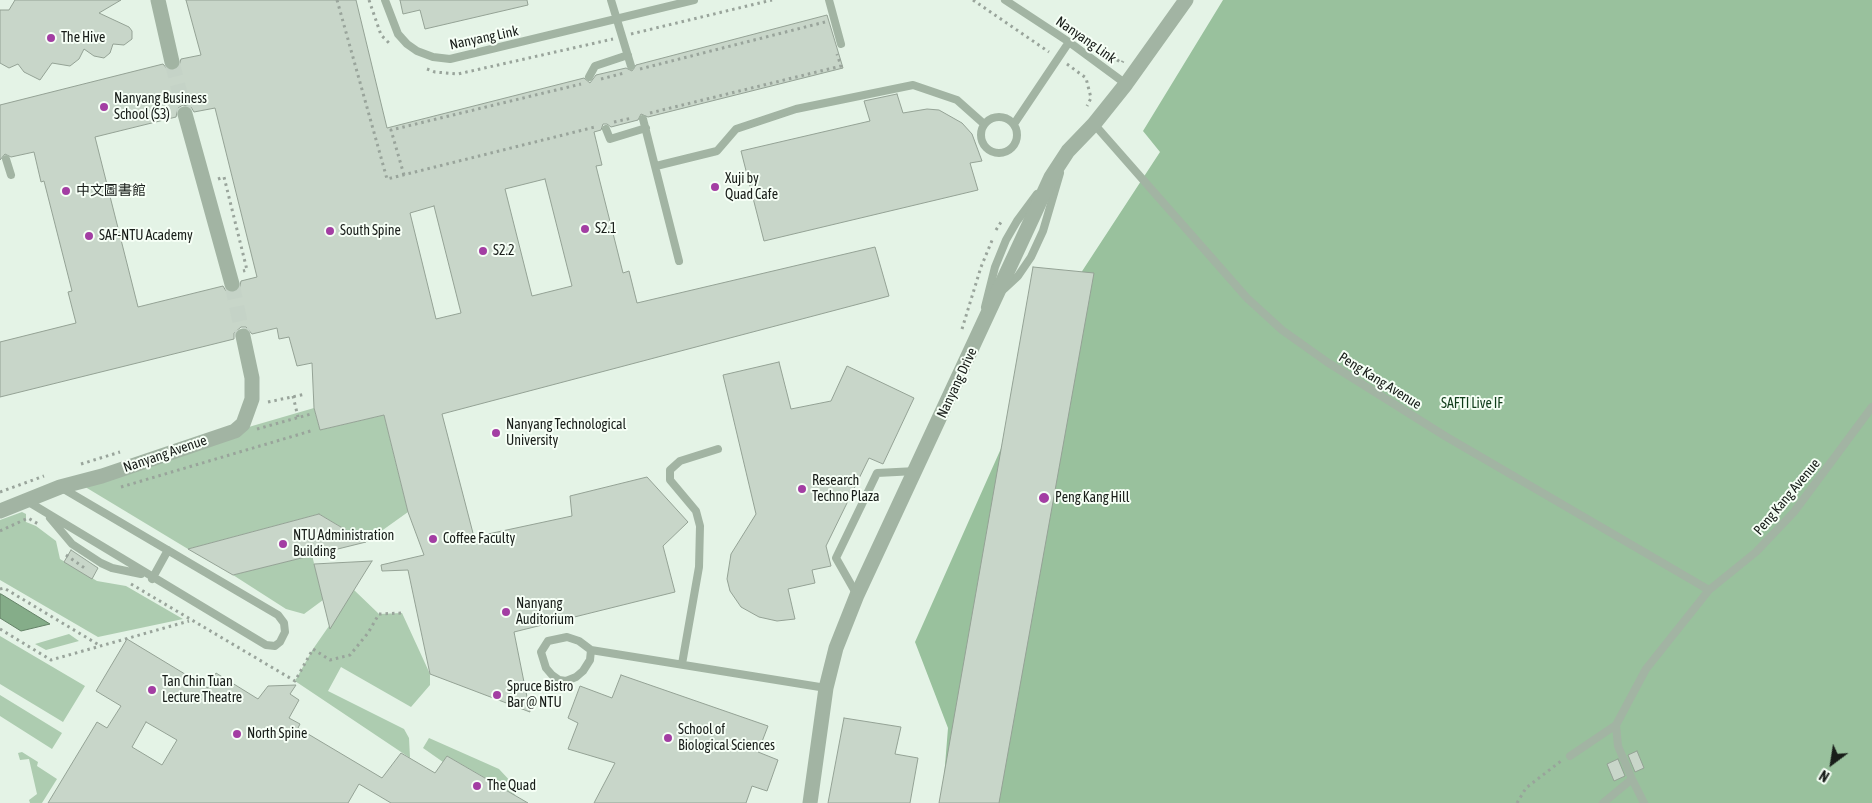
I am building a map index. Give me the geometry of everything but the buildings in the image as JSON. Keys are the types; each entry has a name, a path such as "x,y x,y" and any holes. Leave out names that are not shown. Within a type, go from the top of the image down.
{"street":[{"path":"158,0 172,62"},
{"name":"Nanyang Drive","path":"810,803 826,688 836,648 857,595 1051,177 1067,152 1094,124 1126,84 1186,0"},
{"path":"185,114 234,278"},
{"name":"Nanyang Avenue","path":"0,511 60,487 235,431 247,417 252,399 252,378 243,336"}],"lane":[{"name":"Nanyang Link","path":"385,0 398,34 406,44 425,54 450,60 694,0"},
{"path":"611,0 631,66"},
{"path":"828,0 838,46"},
{"name":"Nanyang Link","path":"1005,0 1069,42 1126,84"},
{"path":"1014,124 1069,42"},
{"path":"590,79 594,66 628,55"},
{"path":"656,166 717,151 736,129 796,108 913,85 957,100 984,124"},
{"path":"996,116 1006,118 1014,124 1018,133 1016,142 1010,150 1002,154 992,152 984,147 980,138 984,124 996,116"},
{"path":"643,117 679,261"},
{"name":"Peng Kang Avenue","path":"1094,124 1247,298 1282,330 1327,362 1445,436 1708,590"},
{"path":"606,129 610,139 646,128"},
{"path":"997,295 1018,276 1031,257 1043,231 1067,152"},
{"path":"6,159 11,175"},
{"path":"984,324 987,292 1006,240 1017,221 1051,177"},
{"name":"Peng Kang Avenue","path":"1616,725 1646,669 1708,590 1756,552 1794,512 1872,407"},
{"path":"682,664 699,567 700,526 696,511 670,480 670,470 680,461 718,449"},
{"path":"857,595 836,558 878,474 916,471"},
{"path":"26,501 266,645 275,646 280,642 285,632 284,623 278,615 60,487"},
{"path":"47,514 72,544 101,563 112,568 136,572 152,578"},
{"path":"152,578 168,550"},
{"path":"591,650 590,660 584,671 566,681 552,675 546,668 541,652 548,641 557,638 579,641 591,650 826,688"},
{"path":"1570,756 1616,725 1618,746 1644,803"},
{"path":"1603,803 1632,779"}],"path":[{"path":"337,0 387,179 633,117"},
{"path":"973,0 1059,59"},
{"path":"599,79 828,21"},
{"path":"643,117 840,66 838,46"},
{"path":"1098,48 1122,63 1126,58"},
{"path":"404,175 391,130 590,79"},
{"path":"213,181 224,177 247,270 234,278"},
{"path":"268,402 306,394"},
{"path":"293,396 298,417"},
{"path":"255,430 311,414"},
{"path":"116,489 314,430"},
{"path":"77,465 124,451"},
{"path":"0,492 52,473"},
{"path":"0,589 4,588 100,646"},
{"path":"0,629 51,660 190,620 295,681 313,649 330,660 350,655 368,633 380,614 402,613"},
{"path":"1516,803 1526,788 1554,765 1570,756"}],"shaded area":[{"path":"314,408 320,430 384,415 408,512 366,542 319,514 188,549 77,482 235,431"},
{"path":"22,512 26,514 26,522 36,526 56,541 60,559 97,581 126,586 183,619 98,637 0,580 0,520"},
{"path":"312,555 323,600 304,614 286,609 233,575"},
{"path":"354,590 379,614 402,613 430,674 430,685 411,707 341,667 328,691 404,729 409,738 410,758 295,681 313,649"},
{"path":"0,594 50,624 21,631 0,618"},
{"path":"69,634 79,641 46,650 35,644"},
{"path":"0,636 85,686 63,722 0,684"},
{"path":"0,695 62,733 52,749 0,716"},
{"path":"429,738 499,769 513,784 515,795 447,756 443,762 423,748"},
{"path":"22,752 38,762 37,766 57,779 42,803 30,803 29,800 37,794 29,759 20,760 18,753"}],"green space":[{"name":"SAFTI Live IF","path":"1223,0 1872,0 1872,803 942,803 948,728 915,642 1075,282 1160,152 1143,131"}],"tunnel":[{"path":"172,62 185,114"},
{"path":"232,284 243,336"}],"place":[{"name":"The Hive","path":"51,38"},
{"name":"Nanyang Business School (S3)","path":"104,107"},
{"name":"Xuji by Quad Cafe","path":"715,187"},
{"name":"中文圖書館","path":"66,191"},
{"name":"S2.1","path":"585,229"},
{"name":"South Spine","path":"330,231"},
{"name":"SAF-NTU Academy","path":"89,236"},
{"name":"S2.2","path":"483,251"},
{"name":"Nanyang Technological University","path":"496,433"},
{"name":"Research Techno Plaza","path":"802,489"},
{"name":"Peng Kang Hill","path":"1044,498"},
{"name":"Coffee Faculty","path":"433,539"},
{"name":"NTU Administration Building","path":"283,544"},
{"name":"Nanyang Auditorium","path":"506,612"},
{"name":"Tan Chin Tuan Lecture Theatre","path":"152,690"},
{"name":"Spruce Bistro Bar @ NTU","path":"497,695"},
{"name":"North Spine","path":"237,734"},
{"name":"School of Biological Sciences","path":"668,738"},
{"name":"The Quad","path":"477,786"}]}
